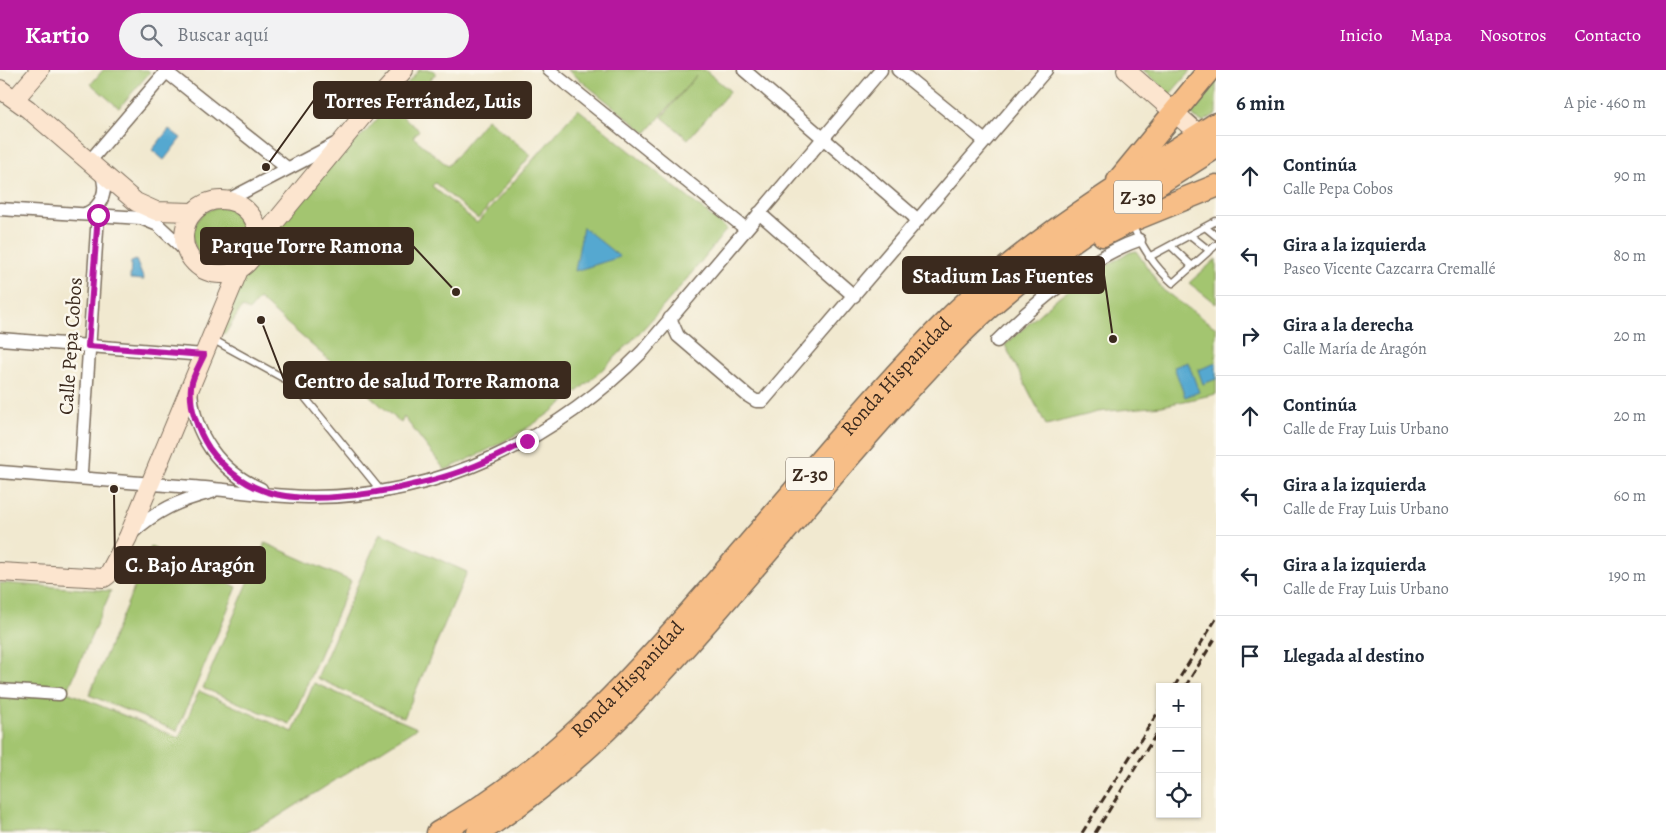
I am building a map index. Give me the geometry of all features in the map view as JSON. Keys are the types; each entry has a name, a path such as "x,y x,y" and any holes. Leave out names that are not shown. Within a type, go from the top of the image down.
{"highway":[{"path":"1110,192 1208,70"},
{"name":"Ronda Hispanidad","path":"438,833 503,793 546,760 598,713 650,658 935,332 1004,269 1110,192 1212,140"},
{"name":"Ronda Hispanidad","path":"478,833 516,808 560,774 638,700 951,344 981,314 1062,249 1212,140"},
{"path":"1062,249 1135,231 1216,186"}],"street":[{"path":"15,100 40,70"},
{"path":"257,244 342,141 404,70"},
{"path":"549,70 746,230"},
{"path":"744,70 918,220"},
{"path":"0,472 318,497 381,491 474,467 527,441 587,402 615,379 658,335 670,318 746,230 763,217 881,70"},
{"path":"898,70 980,137"},
{"path":"670,318 678,336 748,396 756,401 763,401 850,292 918,220 980,137 1046,70"},
{"path":"1126,70 1174,112 1212,140"},
{"path":"94,166 165,71 287,168"},
{"path":"0,89 145,208 169,212 193,212"},
{"path":"228,200 342,141"},
{"path":"80,215 93,211 100,203 104,188 94,166"},
{"path":"0,572 104,578 110,572 128,537 240,270 252,257 257,244 258,232 255,221 248,211 239,204 228,200 209,201 193,212 184,232 189,254"},
{"path":"0,209 80,215 127,215 149,220 189,254 195,262 214,274 240,270"},
{"name":"Calle Pepa Cobos","path":"79,478 98,215"},
{"path":"763,217 850,292"},
{"path":"997,341 1039,302 1089,267 1127,244 1135,231"},
{"path":"658,335 678,336"},
{"path":"0,339 204,355"},
{"path":"191,385 194,416 206,444 215,456 243,481 278,495"},
{"path":"128,537 143,523 179,501 222,489"},
{"path":"0,690 59,694"}],"lane":[{"path":"1149,257 1216,221"},
{"path":"1204,227 1216,236"},
{"path":"1135,231 1149,257 1159,270 1174,283 1216,245"},
{"path":"1190,235 1210,251"},
{"path":"1171,246 1192,266"},
{"path":"211,338 294,384 381,491"}],"green space":[{"path":"103,70 148,70 150,72 119,108 91,84"},
{"path":"419,70 432,70 436,73 401,115 419,130 413,137 448,166 487,119 531,155 478,219 435,183 432,186 477,223 578,109 727,229 647,325 579,390 555,409 516,435 445,470 404,417 401,423 259,299 249,311 242,307 225,334 216,330 247,268 297,203 349,146 367,131"},
{"path":"568,70 705,70 730,91 688,139 662,117 696,76 646,133"},
{"path":"1143,70 1191,70 1170,94"},
{"path":"1216,74 1216,114 1203,122 1195,118 1189,110"},
{"path":"222,207 238,212 246,220 251,236 246,252 238,260 222,265 206,260 198,252 193,236 198,220 206,212"},
{"path":"1136,251 1163,290 1216,328 1216,394 1162,406 1098,412 1046,425 1005,345 1057,298 1127,253"},
{"path":"1216,259 1216,304 1189,283"},
{"path":"380,533 467,572 404,718 317,678"},
{"path":"265,543 351,581 290,724 203,688"},
{"path":"151,547 237,587 177,731 89,695"},
{"path":"0,583 111,591 67,692 179,738 199,691 293,732 314,683 417,728 273,820 245,833 0,833"}],"water":[{"path":"169,129 181,138 164,160 152,150"},
{"path":"583,227 620,257 575,271"},
{"path":"136,260 144,280 130,279 131,262"},
{"path":"1188,362 1199,392 1185,397 1174,367"},
{"path":"1216,363 1216,379 1203,384 1198,370"}],"railway":[{"path":"1176,683 1216,619"},
{"path":"1187,683 1216,637"},
{"path":"1082,833 1156,715"},
{"path":"1095,833 1156,734"}],"place":[{"name":"Torres Ferrández, Luis","path":"266,167"},
{"name":"Parque Torre Ramona","path":"456,292"},
{"name":"Centro de salud Torre Ramona","path":"261,320"},
{"name":"Stadium Las Fuentes","path":"1113,339"},
{"name":"C. Bajo Aragón","path":"114,489"}],"route":[{"path":"98,215 88,346 204,355 191,385 194,416 206,444 215,456 237,477 250,484 278,495 312,497 353,495 381,491 454,474 497,457 527,441"}]}
